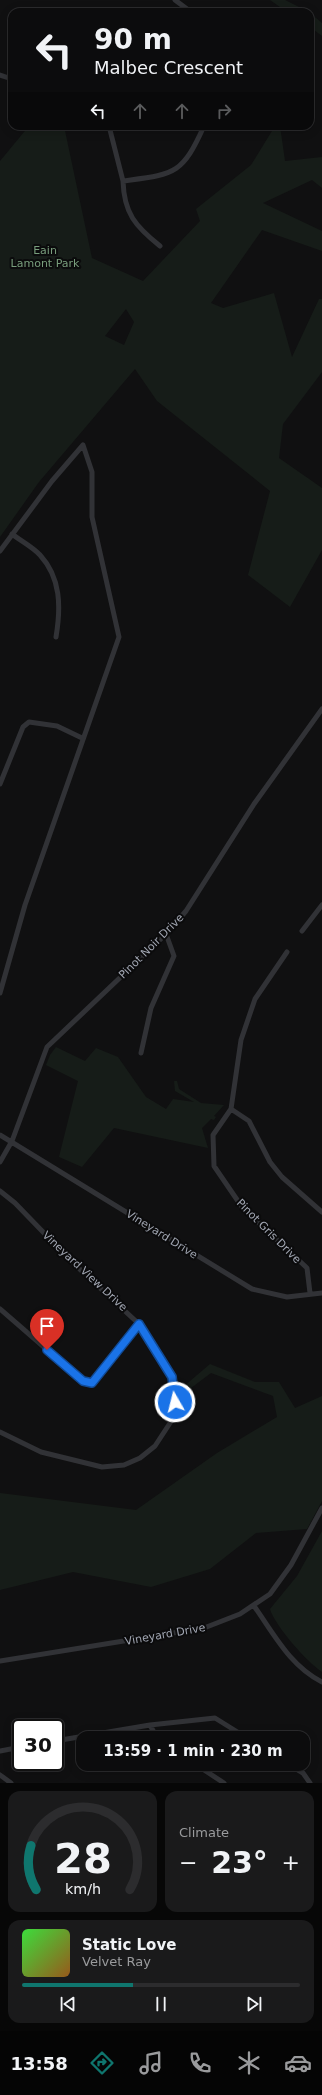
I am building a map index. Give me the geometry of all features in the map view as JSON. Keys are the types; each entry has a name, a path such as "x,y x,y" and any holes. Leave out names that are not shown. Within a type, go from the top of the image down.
{"street":[{"path":"175,0 186,8"},
{"path":"110,130 123,181 128,214 142,232 160,246"},
{"path":"123,181 170,173 185,163 202,130"},
{"path":"0,551 52,480 83,445 92,472 92,517 118,637 25,905 0,993"},
{"path":"12,534 39,554 51,570 59,592 60,614 56,637"},
{"name":"Pinot Noir Drive","path":"0,1162 12,1141 46,1047 166,934 186,911 254,804 322,709"},
{"path":"0,784 23,727 29,722 57,726 82,738"},
{"path":"302,931 322,905"},
{"path":"141,1053 151,1008 174,956 166,934"},
{"name":"Pinot Gris Drive","path":"287,952 255,999 241,1040 231,1109 213,1135 214,1166 242,1207 307,1268 310,1293"},
{"path":"231,1109 249,1121 270,1162 282,1177 322,1212"},
{"name":"Vineyard Drive","path":"0,1135 252,1289 287,1297 310,1293 322,1293"},
{"name":"Vineyard View Drive","path":"0,1191 15,1203 72,1262 139,1324 172,1377 175,1402 172,1420 165,1433 155,1446 140,1458 124,1465 102,1467 41,1452 0,1432"},
{"path":"0,1309 83,1381 92,1383 139,1324"},
{"name":"Vineyard Drive","path":"0,1661 204,1628 240,1614 270,1594 291,1565 322,1508"},
{"path":"254,1606 291,1658 309,1675 322,1682"},
{"path":"64,1739 150,1725 215,1718 236,1731"},
{"path":"150,1725 153,1731"},
{"path":"0,1750 12,1748"},
{"path":"206,1771 224,1783"},
{"path":"300,1771 303,1773 310,1783"},
{"path":"0,1775 11,1783"}],"green space":[{"path":"270,0 285,0 301,8 281,8"},
{"path":"314,16 322,23 322,36 314,30"},
{"name":"Eain Lamont Park","path":"26,130 65,130 92,258 143,281 200,221 196,209 251,165 273,130 281,130 285,161 322,157 322,188 312,180 263,203 322,231 322,251 262,230 211,303 223,308 274,293 292,357 319,299 322,299 322,372 283,424 279,458 322,488 322,550 290,607 248,575 270,491 157,401 135,369 39,482 0,537 0,161","holes":["126,309 134,322 124,345 105,336"]},
{"path":"56,1047 85,1061 96,1048 118,1057 146,1097 166,1109 173,1099 194,1102 175,1091 174,1081 177,1081 179,1089 201,1103 224,1105 214,1116 216,1117 214,1120 211,1119 202,1128 208,1148 114,1128 82,1167 59,1157 78,1081 46,1065 50,1055"},
{"path":"210,1364 255,1382 279,1382 295,1408 322,1396 322,1501 307,1529 256,1533 210,1569 151,1587 73,1572 0,1590 0,1493 136,1510 217,1453 277,1417 273,1396 211,1373 183,1394 183,1387"},
{"path":"322,1531 322,1672 292,1643 278,1625 270,1609 297,1576"}],"route":[{"path":"47,1350 83,1381 92,1383 139,1324 172,1377 175,1402"}]}
